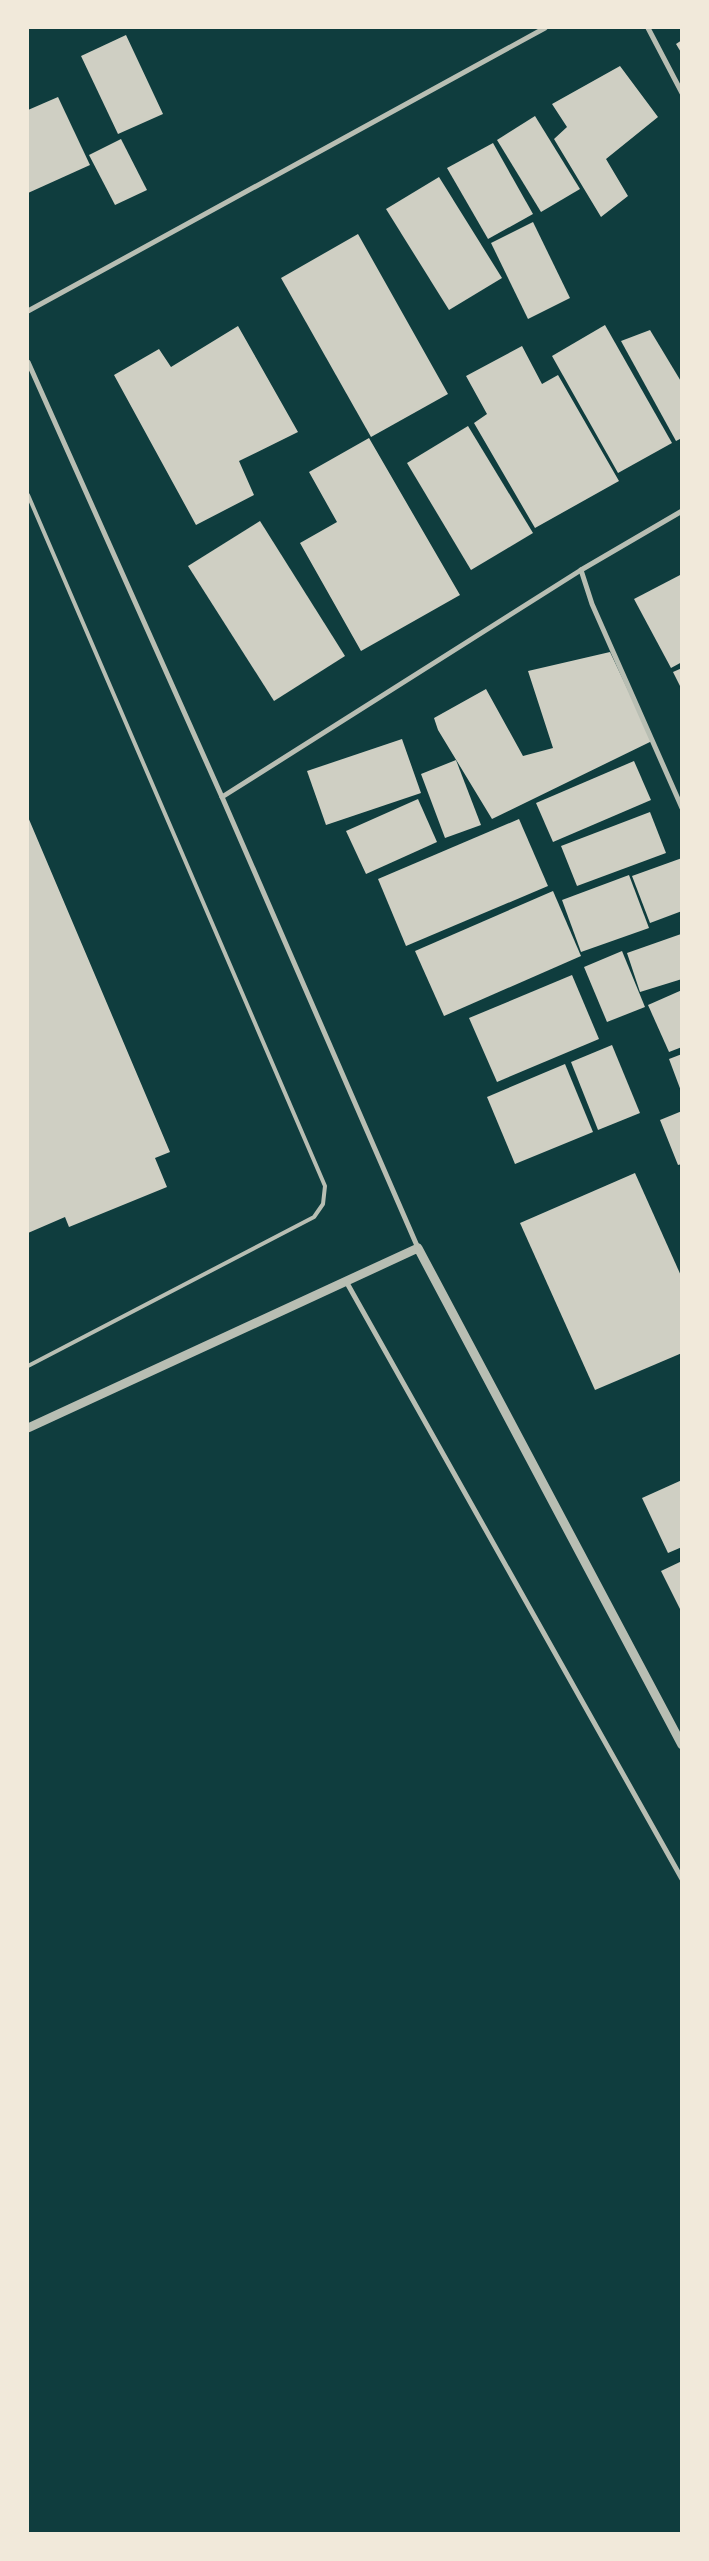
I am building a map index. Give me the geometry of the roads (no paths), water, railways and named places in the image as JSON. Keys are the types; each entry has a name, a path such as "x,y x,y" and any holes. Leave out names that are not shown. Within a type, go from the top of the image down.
{"street":[{"path":"28,311 545,28"},
{"path":"648,28 682,93"},
{"path":"28,362 222,797 418,1248 682,1745"},
{"path":"222,797 581,570 682,511"},
{"path":"581,570 592,604 682,808"},
{"path":"28,1428 418,1248"},
{"path":"347,1282 682,1879"}],"lane":[{"path":"28,495 325,1186 323,1204 314,1217 28,1366"}]}
